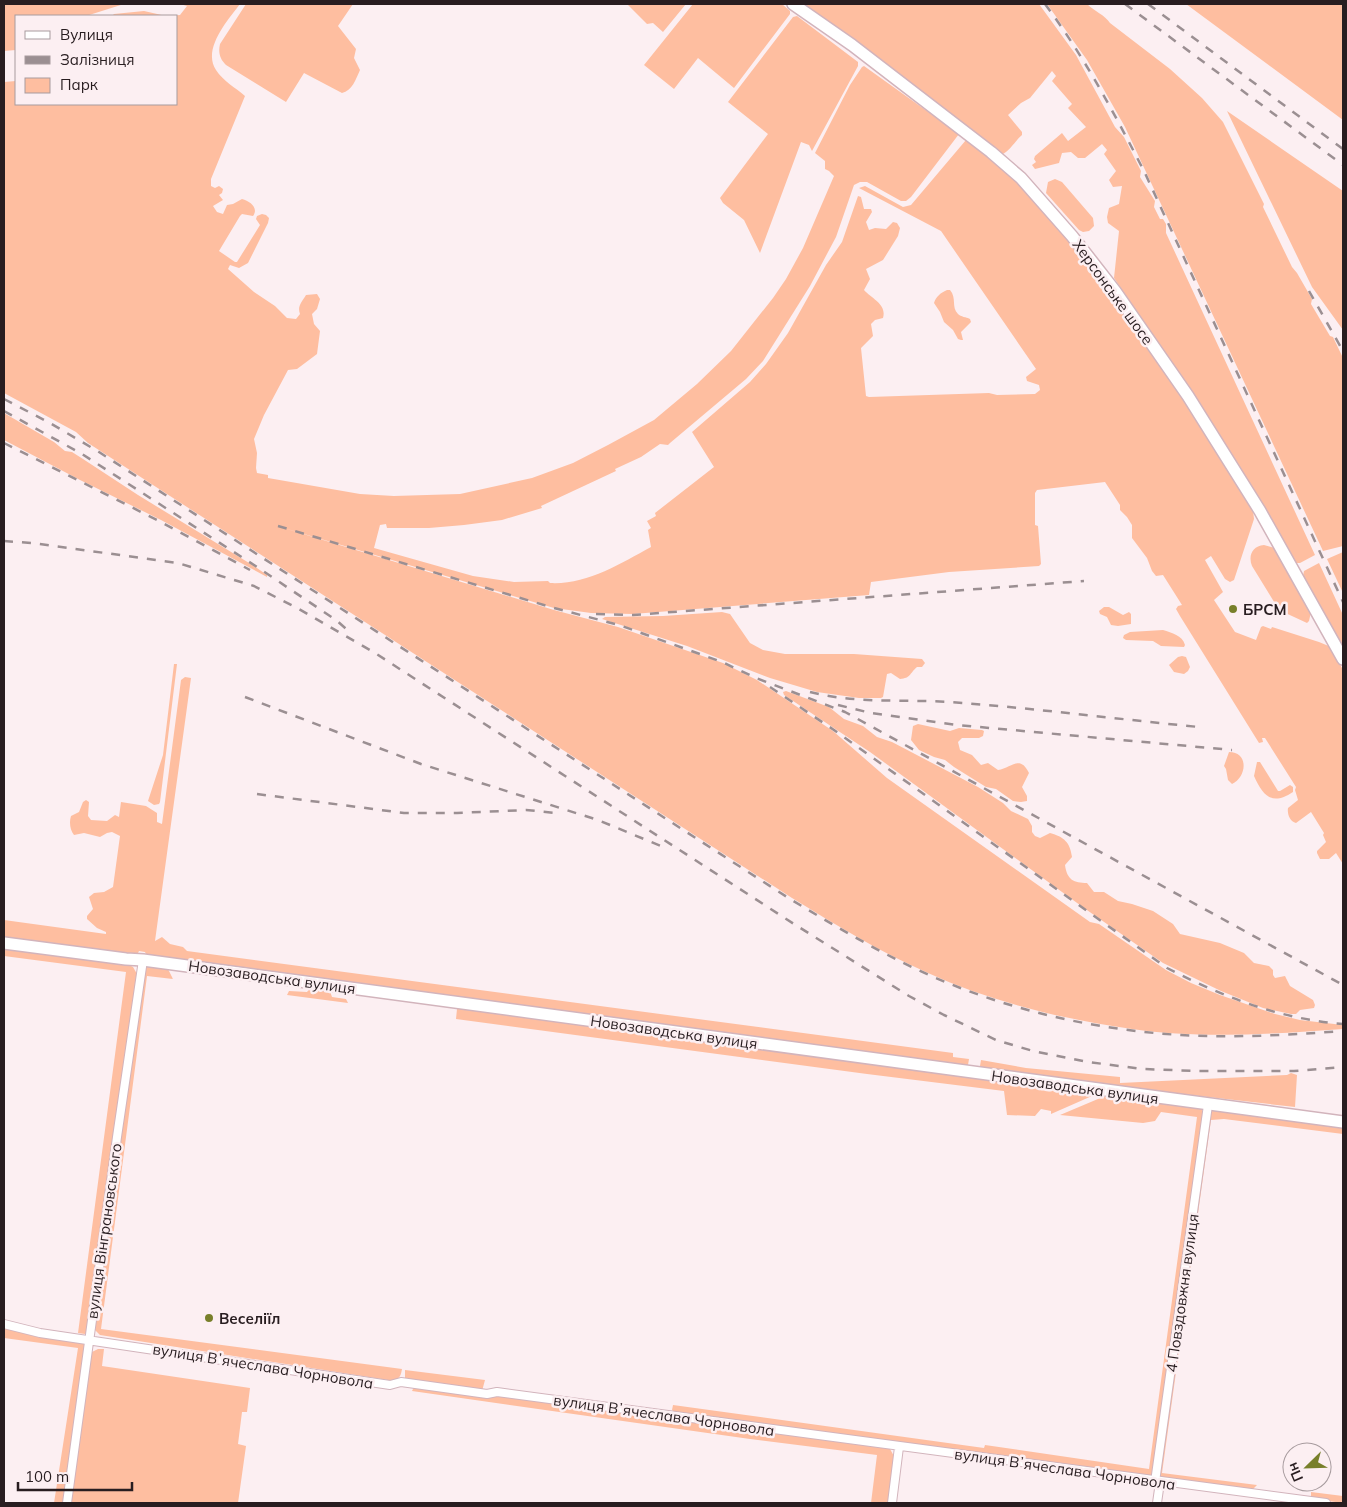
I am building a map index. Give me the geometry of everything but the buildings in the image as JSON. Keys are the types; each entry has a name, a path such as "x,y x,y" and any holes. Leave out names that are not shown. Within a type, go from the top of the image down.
{"street":[{"name":"Херсонське шосе","path":"793,4 852,45 991,152 1021,178 1072,236 1115,291 1188,396 1260,511 1343,659"},
{"name":"Новозаводська вулиця","path":"4,943 143,960 1343,1122"},
{"name":"вулиця Вінграновського","path":"67,1503 115,1146 143,960"},
{"name":"4 Повздовжня вулиця","path":"1157,1503 1157,1482 1208,1105"},
{"name":"вулиця Вʼячеслава Чорновола","path":"4,1324 40,1333 390,1385 401,1382 487,1394 497,1392 1157,1482 1326,1503"},
{"path":"892,1503 899,1447"}],"green space":[{"path":"4,4 124,4 89,15 15,15 15,50 4,51"},
{"path":"180,4 240,4 223,26 214,44 212,53 213,62 219,74 245,96 211,179 211,186 215,188 219,186 223,189 219,195 223,200 213,206 217,212 223,214 227,205 242,199 251,203 255,213 253,216 242,214 240,216 219,251 237,262 260,225 256,219 257,216 266,215 269,218 268,223 248,263 239,268 230,265 228,269 254,292 275,306 287,318 296,319 300,314 300,306 306,295 317,294 320,299 317,309 312,314 314,324 320,331 317,354 297,369 288,370 264,415 254,439 257,453 257,473 268,475 268,478 360,494 394,496 460,494 532,478 573,463 654,420 697,384 731,351 773,298 803,248 834,176 825,169 825,161 815,153 850,85 864,66 959,134 906,201 901,201 867,182 860,182 854,185 836,237 810,286 763,361 746,379 668,445 660,444 641,457 615,469 616,471 541,506 542,508 502,520 464,525 429,528 387,528 386,524 380,525 374,548 473,576 514,582 548,581 550,583 563,583 590,577 651,547 648,530 651,528 647,521 656,516 655,513 714,467 692,432 750,382 766,364 788,333 826,265 842,242 858,196 861,197 864,209 871,209 872,212 866,222 869,230 875,228 886,229 893,222 897,223 900,228 898,236 883,260 866,269 870,279 864,290 881,305 884,313 883,318 875,320 871,324 873,336 861,348 866,396 989,393 997,395 1035,394 1040,390 1039,385 1027,381 1026,377 1036,369 941,231 859,188 865,186 903,207 911,205 966,140 1018,182 1068,239 1111,294 1185,400 1253,510 1254,519 1234,580 1230,582 1225,579 1211,556 1205,560 1223,592 1214,600 1235,632 1256,640 1261,627 1271,629 1272,627 1319,642 1331,647 1343,670 1343,864 1336,853 1329,859 1320,859 1317,851 1326,842 1324,833 1311,812 1296,823 1291,819 1288,808 1298,800 1296,787 1265,738 1262,738 1263,742 1259,743 1176,609 1182,605 1163,575 1156,576 1152,571 1147,558 1132,538 1132,525 1120,510 1120,505 1105,482 1037,490 1035,493 1035,525 1038,526 1041,564 1039,566 949,572 871,582 869,595 633,614 591,613 554,608 277,526 554,610 618,627 723,663 757,680 833,731 887,778 1090,922 1099,924 1166,970 1220,995 1275,1014 1300,1020 1343,1025 1343,1029 1211,1035 1132,1029 1054,1015 1002,1001 977,993 910,965 859,938 792,898 88,443 76,432 4,393 4,82 15,81 15,105 178,105 178,15 187,6"},
{"path":"246,4 353,4 338,26 356,49 354,58 360,70 351,87 342,93 304,73 286,102 226,65 220,56 220,44"},
{"path":"627,4 686,4 663,32 653,23 647,24"},
{"path":"693,4 782,4 790,11 790,14 734,88 698,58 674,89 644,65"},
{"path":"799,4 1039,4 1076,55 1115,127 1124,137 1141,171 1140,177 1155,201 1154,207 1160,219 1163,219 1166,224 1166,233 1315,555 1300,563 1295,563 1192,394 1114,278 1119,231 1108,223 1107,217 1109,208 1119,204 1122,186 1113,187 1109,180 1116,171 1104,154 1107,150 1102,144 1085,158 1078,158 1071,152 1062,153 1059,163 1035,169 1032,165 1036,162 1035,156 1062,133 1068,141 1086,127 1068,108 1072,104 1052,81 1056,76 1052,71 1030,98 1021,103 1008,115 1022,132 1022,135 1001,155"},
{"path":"1047,4 1087,4 1170,69 1202,98 1223,122 1264,204 1263,207 1292,267 1312,299 1311,304 1330,336 1333,337 1343,358 1343,546 1323,551 1125,127 1087,60"},
{"path":"1186,4 1343,4 1343,120"},
{"path":"144,11 162,15 113,15 114,14"},
{"path":"797,16 858,62 858,66 812,151 809,145 801,142 760,253 744,220 723,203 720,198 768,134 728,102 793,17"},
{"path":"1227,111 1343,191 1343,330 1312,287"},
{"path":"1055,179 1062,182 1093,218 1094,226 1089,231 1083,232 1079,230 1046,193 1048,182"},
{"path":"950,290 952,293 958,314 970,319 971,322 961,332 963,340 958,339 953,330 944,322 934,303 942,292"},
{"path":"4,413 54,442 65,451 72,452 254,566 267,575 267,577 161,520 4,440"},
{"path":"1264,545 1275,548 1311,612 1307,623 1279,610 1252,566 1250,559 1252,552 1256,547"},
{"path":"1343,552 1343,593 1327,559"},
{"path":"1319,563 1343,615 1343,650 1303,576 1304,571"},
{"path":"1104,607 1109,607 1123,615 1129,612 1131,614 1131,624 1111,625 1107,617 1100,614 1099,611"},
{"path":"722,612 730,614 750,643 763,650 785,654 854,654 922,659 925,663 922,667 917,667 908,677 900,679 891,673 887,674 883,697 859,698 817,692 770,678 687,646 602,619 605,617"},
{"path":"1163,630 1179,637 1184,642 1184,647 1161,646 1153,641 1126,640 1123,638 1124,635 1130,632"},
{"path":"1182,656 1186,657 1190,667 1184,674 1174,672 1169,665"},
{"path":"174,664 177,664 160,802 154,805 148,801 163,755"},
{"path":"185,677 191,678 155,941 162,937 170,944 183,947 187,951 953,1053 953,1057 969,1059 968,1065 147,956 145,952 139,951 137,955 4,938 4,920 106,934 106,932 97,928 87,919 87,916 93,909 89,897 94,893 104,892 113,887 120,836 112,832 100,837 84,833 74,835 70,826 71,816 79,812 83,802 86,800 89,802 88,816 91,820 107,821 115,815 119,817 121,802 146,806 157,813 157,822 162,824 181,680"},
{"path":"786,691 829,707 844,719 863,726 877,737 892,742 978,787 1003,803 1011,811 1028,819 1035,836 1040,838 1050,833 1066,841 1070,847 1072,857 1065,865 1067,874 1072,880 1087,883 1094,892 1104,892 1118,901 1153,911 1173,924 1180,934 1220,943 1244,953 1254,963 1269,966 1273,970 1275,978 1285,976 1290,986 1313,1000 1314,1008 1300,1010 1296,1014 1291,1014 1263,1008 1221,991 1163,963 1084,908 870,752 784,695 783,692"},
{"path":"918,724 950,731 959,728 984,731 983,736 979,738 962,738 958,742 960,750 972,755 981,765 988,763 998,770 1019,763 1026,767 1029,773 1022,787 1027,796 1027,801 1013,801 996,789 986,787 945,760 919,750 911,740 913,726"},
{"path":"1229,752 1240,756 1244,765 1241,776 1232,784 1228,780 1224,766"},
{"path":"1257,762 1260,762 1278,791 1290,785 1293,787 1293,792 1279,798 1269,797 1265,794 1254,776"},
{"path":"4,949 129,965 133,967 137,974 112,1145 88,1331 85,1334 78,1333 126,972 4,956"},
{"path":"148,966 168,969 173,979 147,976 101,1329 402,1369 400,1376 396,1380 100,1335 95,1330 144,969"},
{"path":"311,987 330,991 332,997 346,999 348,1003 287,995 289,991 307,992"},
{"path":"462,1006 1090,1094 1092,1096 1051,1114 1051,1111 1041,1109 1035,1116 1007,1115 1004,1091 456,1019 457,1009"},
{"path":"981,1060 1026,1068 1120,1077 1120,1083 1287,1075 1291,1073 1297,1075 1295,1107 1120,1087 982,1068 980,1066"},
{"path":"1105,1096 1201,1109 1205,1114 1153,1476 1147,1478 674,1412 672,1410 673,1405 984,1448 985,1445 1149,1469 1197,1117 1161,1112 1155,1121 1143,1123 1060,1115"},
{"path":"1210,1111 1343,1128 1343,1134 1224,1119 1211,1120 1162,1473 1257,1485 1252,1490 1158,1477"},
{"path":"4,1328 38,1337 82,1342 86,1346 65,1503 54,1503 78,1348 4,1338"},
{"path":"104,1349 102,1366 250,1388 247,1412 242,1412 238,1444 246,1446 238,1503 71,1503 91,1355 92,1352"},
{"path":"405,1370 485,1380 482,1391 405,1380"},
{"path":"414,1387 497,1396 890,1449 895,1458 889,1503 871,1503 877,1455 412,1391"},
{"path":"1311,1492 1343,1496 1343,1503 1313,1499"}],"railway":[{"path":"1045,4 1086,64 1144,171 1343,602"},
{"path":"1125,4 1343,165"},
{"path":"1148,4 1343,149"},
{"path":"1309,291 1343,351"},
{"path":"4,399 99,452 790,899 858,939 911,967 959,987 1021,1008 1084,1023 1116,1028 1181,1035 1222,1036 1343,1031"},
{"path":"4,411 82,454 254,565 336,620 352,634"},
{"path":"4,443 159,521 250,570"},
{"path":"278,526 554,608 619,625 722,662 756,678 845,712 1343,985"},
{"path":"4,541 32,543 178,563 254,586 299,609 375,653 794,924 909,996 996,1040 1033,1051 1088,1062 1143,1069 1294,1071 1343,1067"},
{"path":"596,614 633,615 1084,581"},
{"path":"770,687 834,730 1167,968 1188,979 1252,1005 1297,1017 1343,1024"},
{"path":"810,692 845,698 981,704 1199,727"},
{"path":"245,697 421,764 598,820 668,849"},
{"path":"838,705 871,713 957,725 1232,750"},
{"path":"257,794 404,813 526,810 556,813"}],"place":[{"name":"БРСМ","path":"1233,609"},
{"name":"Веселіїл","path":"209,1318"}]}
